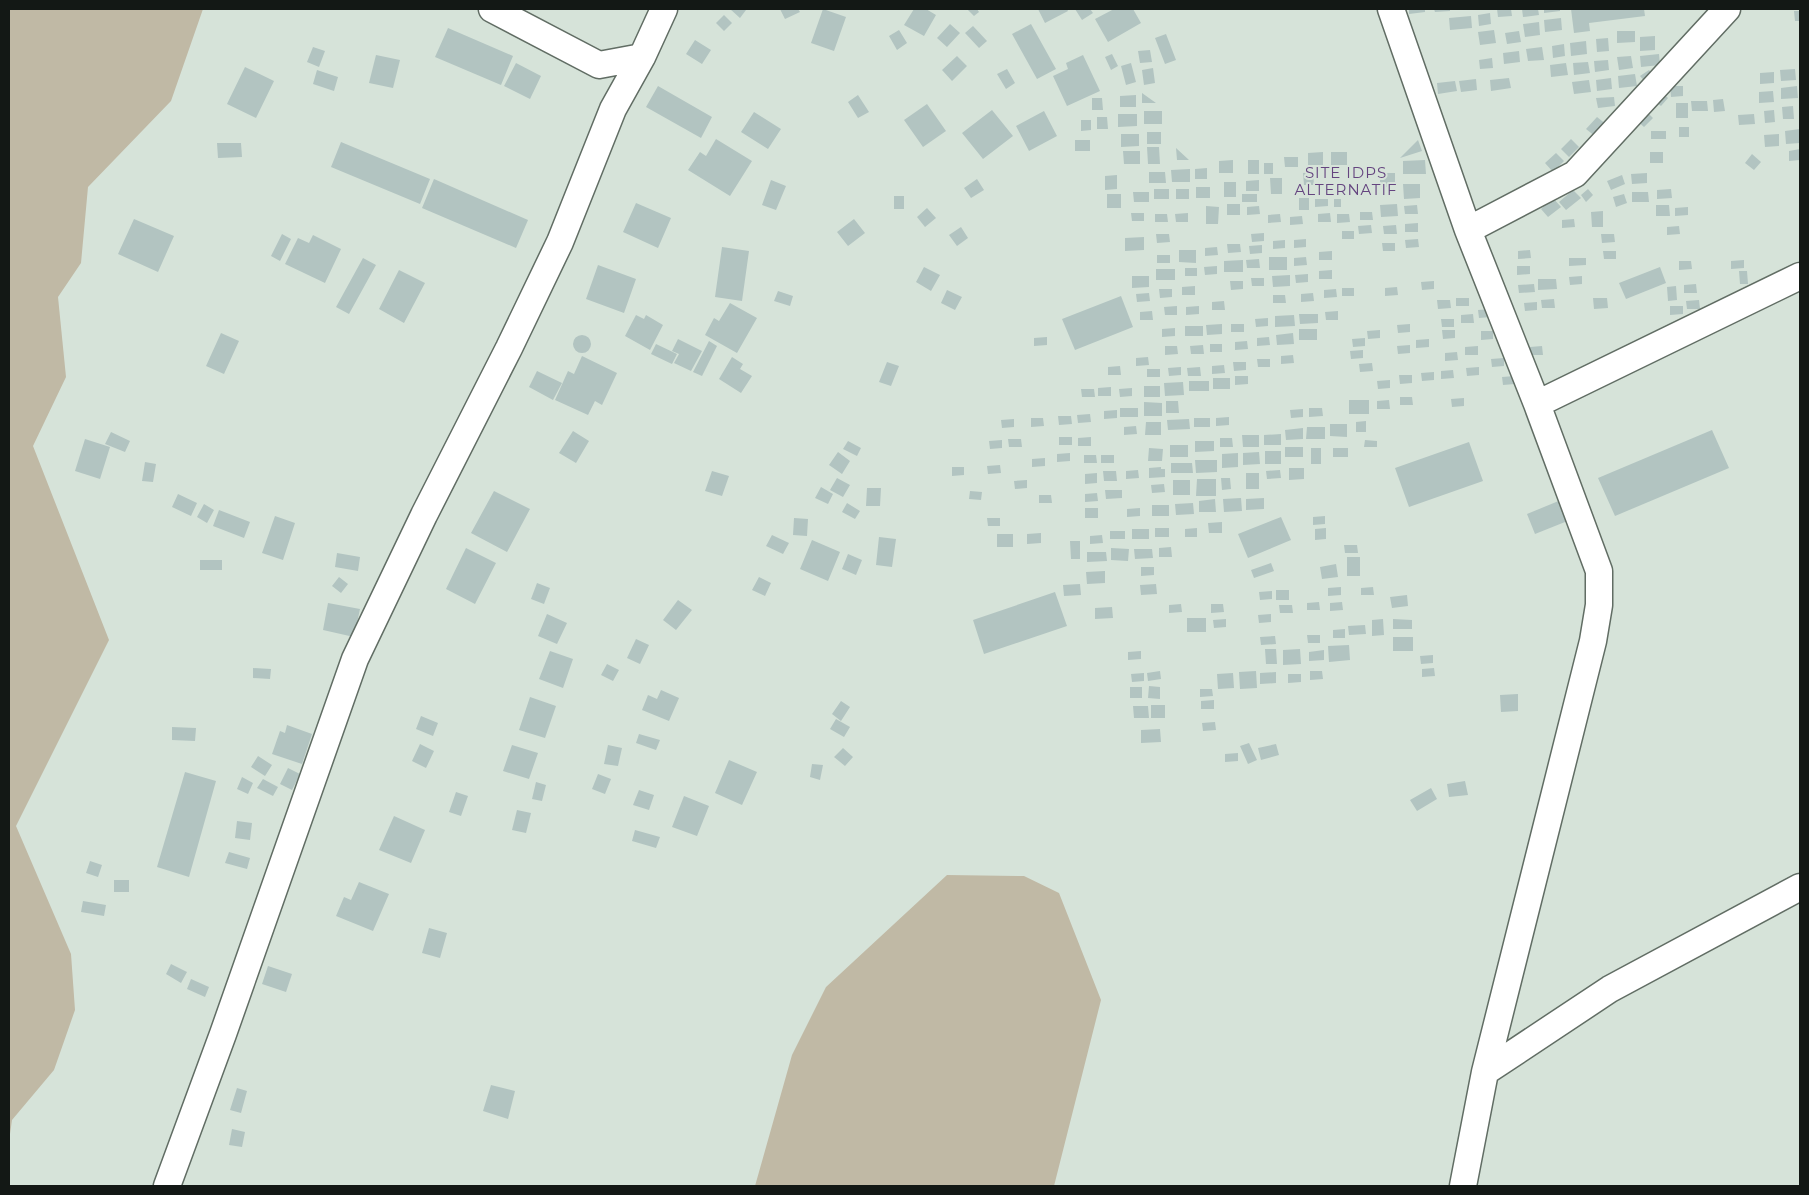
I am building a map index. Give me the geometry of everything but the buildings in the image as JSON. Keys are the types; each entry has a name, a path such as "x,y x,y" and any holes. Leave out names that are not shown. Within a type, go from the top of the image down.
{"street":[{"path":"492,9 599,65 642,57"},
{"path":"167,1186 355,659 424,515 510,348 560,242 614,110 642,57 664,9"},
{"path":"1392,9 1468,230 1537,404 1599,571 1599,605 1594,641 1485,1072 1463,1186"},
{"path":"1468,230 1575,174 1727,9"},
{"path":"1537,404 1800,276"},
{"path":"1485,1072 1610,990 1800,887"}],"shaded area":[{"path":"9,9 203,9 171,101 88,187 81,263 58,297 66,377 33,446 109,640 16,826 71,954 75,1010 54,1070 12,1120 9,1141"},
{"path":"947,875 1024,876 1059,893 1101,1000 1054,1186 755,1186 792,1055 826,987"}],"district":[{"name":"SITE IDPS ALTERNATIF","path":"1346,182"}]}
